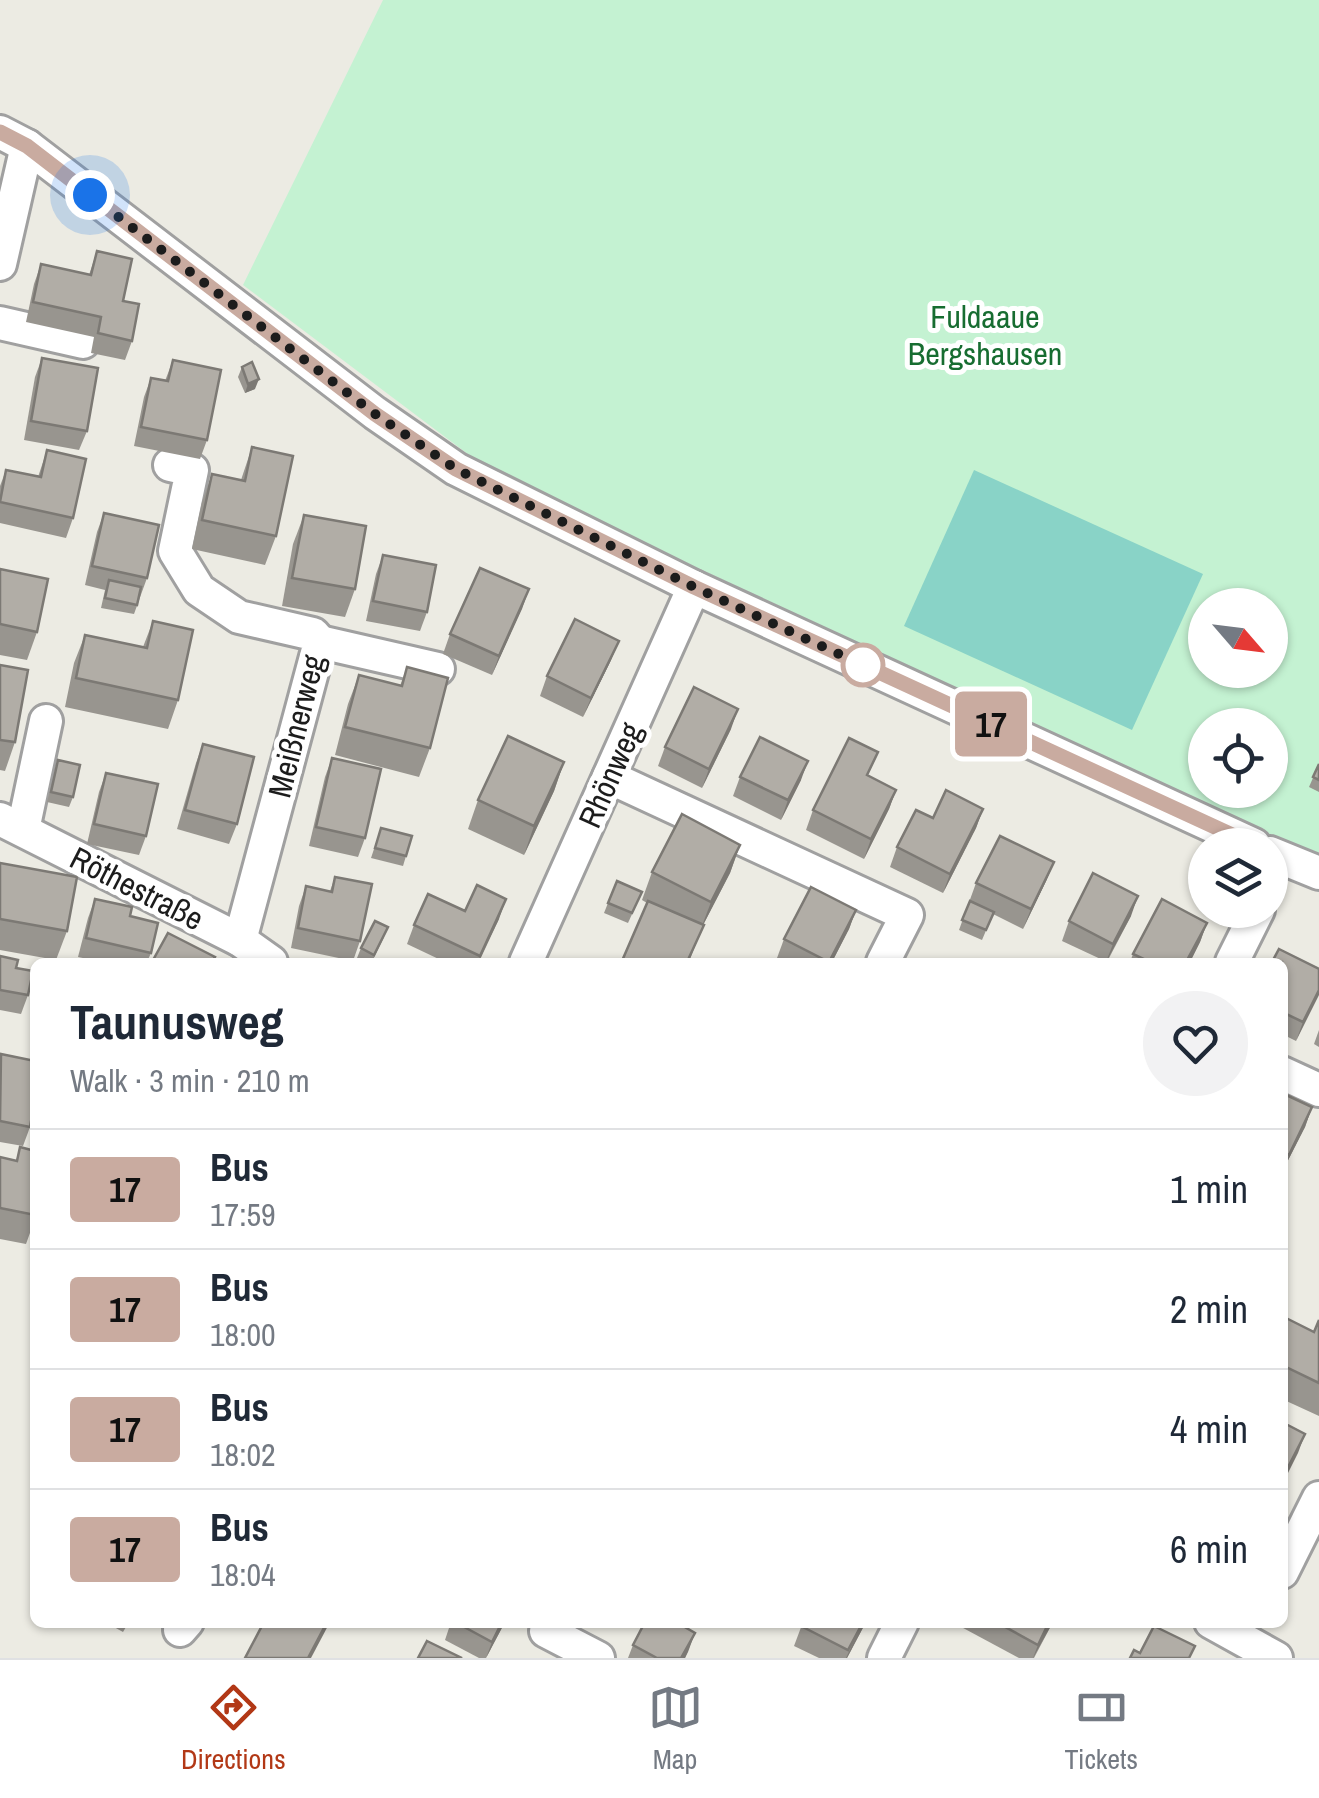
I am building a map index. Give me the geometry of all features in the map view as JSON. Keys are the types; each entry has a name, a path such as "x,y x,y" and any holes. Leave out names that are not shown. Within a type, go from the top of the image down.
{"street":[{"path":"0,264 14,139"},
{"path":"14,139 456,469 1200,828"},
{"path":"0,323 83,342"},
{"name":"Meißnerweg","path":"170,465 192,470 175,552 199,590 240,616 312,634 320,642 240,940"},
{"name":"Rhönweg","path":"528,958 694,587"},
{"path":"320,642 438,669"},
{"path":"12,824 46,721"},
{"path":"609,776 907,915 885,958"},
{"name":"Röthestraße","path":"12,824 240,940 265,958"},
{"path":"1288,866 1319,873"},
{"path":"1234,958 1249,928"},
{"path":"1288,1076 1319,1090"},
{"path":"1288,1560 1319,1498"},
{"path":"884,1658 899,1628"},
{"path":"1222,1628 1255,1645"},
{"path":"546,1643 598,1658"}],"green space":[{"name":"Fuldaaue Bergshausen","path":"383,0 1319,0 1319,857 1288,843 1288,828 1257,828 1214,808 1288,808 1288,708 1188,708 1188,796 493,473 243,285"}],"shaded area":[{"path":"974,470 1203,574 1197,588 1188,588 1188,607 1132,730 904,626"}],"building":[{"path":"97,251 132,259 123,301 139,304 132,341 98,333 101,317 33,302 41,264 91,275"},
{"path":"42,358 98,368 87,431 31,421"},
{"path":"173,360 221,370 207,440 141,427 151,378 168,381"},
{"path":"252,362 259,379 248,384 242,367"},
{"path":"252,447 293,456 276,536 202,520 212,474 245,481"},
{"path":"47,450 86,459 73,518 0,502 6,470 41,477"},
{"path":"104,513 159,525 147,578 92,566"},
{"path":"304,515 366,526 355,589 292,578"},
{"path":"383,555 436,565 427,612 373,601"},
{"path":"480,568 529,589 499,656 450,634"},
{"path":"0,569 48,579 37,632 0,624"},
{"path":"109,580 141,587 137,605 105,598"},
{"path":"575,619 619,641 591,698 547,676"},
{"path":"153,621 193,630 178,700 76,678 85,635 147,648"},
{"path":"0,665 28,670 15,742 0,740"},
{"path":"407,667 448,678 430,748 345,727 359,675 402,686"},
{"path":"694,687 738,709 709,769 665,747"},
{"path":"508,736 564,762 534,826 478,800"},
{"path":"760,737 808,761 788,800 740,777"},
{"path":"849,738 878,752 867,775 896,790 871,839 813,810"},
{"path":"203,744 254,757 237,824 185,810"},
{"path":"332,758 381,769 365,838 316,827"},
{"path":"58,760 80,765 73,797 51,792"},
{"path":"106,773 158,784 146,836 94,824"},
{"path":"946,790 983,809 950,874 897,847 916,810 933,818"},
{"path":"682,814 740,845 711,902 652,872"},
{"path":"381,828 412,836 406,856 375,848"},
{"path":"1000,836 1054,862 1031,909 976,883"},
{"path":"0,863 77,877 67,931 0,919"},
{"path":"1093,873 1138,896 1113,944 1069,921"},
{"path":"335,877 372,884 360,941 298,928 306,886 332,892"},
{"path":"617,881 642,892 632,913 608,903"},
{"path":"477,885 506,899 480,956 414,925 428,894 465,911"},
{"path":"811,887 856,910 831,958 821,958 784,939"},
{"path":"95,899 132,907 130,916 158,923 151,953 86,938"},
{"path":"1162,899 1188,913 1188,928 1204,928 1188,958 1142,958 1133,954"},
{"path":"648,901 704,925 689,958 623,958"},
{"path":"970,901 994,912 986,930 962,920"},
{"path":"375,921 388,927 374,955 361,948"},
{"path":"168,933 215,957 214,958 154,958"},
{"path":"1279,949 1319,969 1319,990 1303,1022 1288,1015 1288,958 1274,958"},
{"path":"0,956 18,960 16,968 30,970 28,995 0,990"},
{"path":"1,1054 30,1060 30,1127 0,1121"},
{"path":"1288,1096 1312,1107 1288,1155"},
{"path":"20,1147 30,1150 30,1214 0,1208 0,1157 17,1161"},
{"path":"1288,1319 1314,1332 1319,1320 1319,1383 1288,1368"},
{"path":"1288,1425 1305,1434 1288,1467"},
{"path":"261,1628 324,1628 308,1658 245,1658"},
{"path":"466,1628 499,1628 492,1642"},
{"path":"642,1628 686,1628 695,1633 681,1658 657,1658 633,1645"},
{"path":"805,1628 860,1628 848,1650"},
{"path":"1007,1628 1046,1628 1038,1645"},
{"path":"1153,1628 1195,1646 1189,1658 1130,1658 1134,1650 1140,1653"},
{"path":"427,1641 462,1658 418,1658"}],"bus line":[{"name":"17","path":"0,132 27,146 375,414 456,469 694,587 1217,828"}],"route":[{"path":"90,195 375,414 456,469 869,668 863,665"}]}
